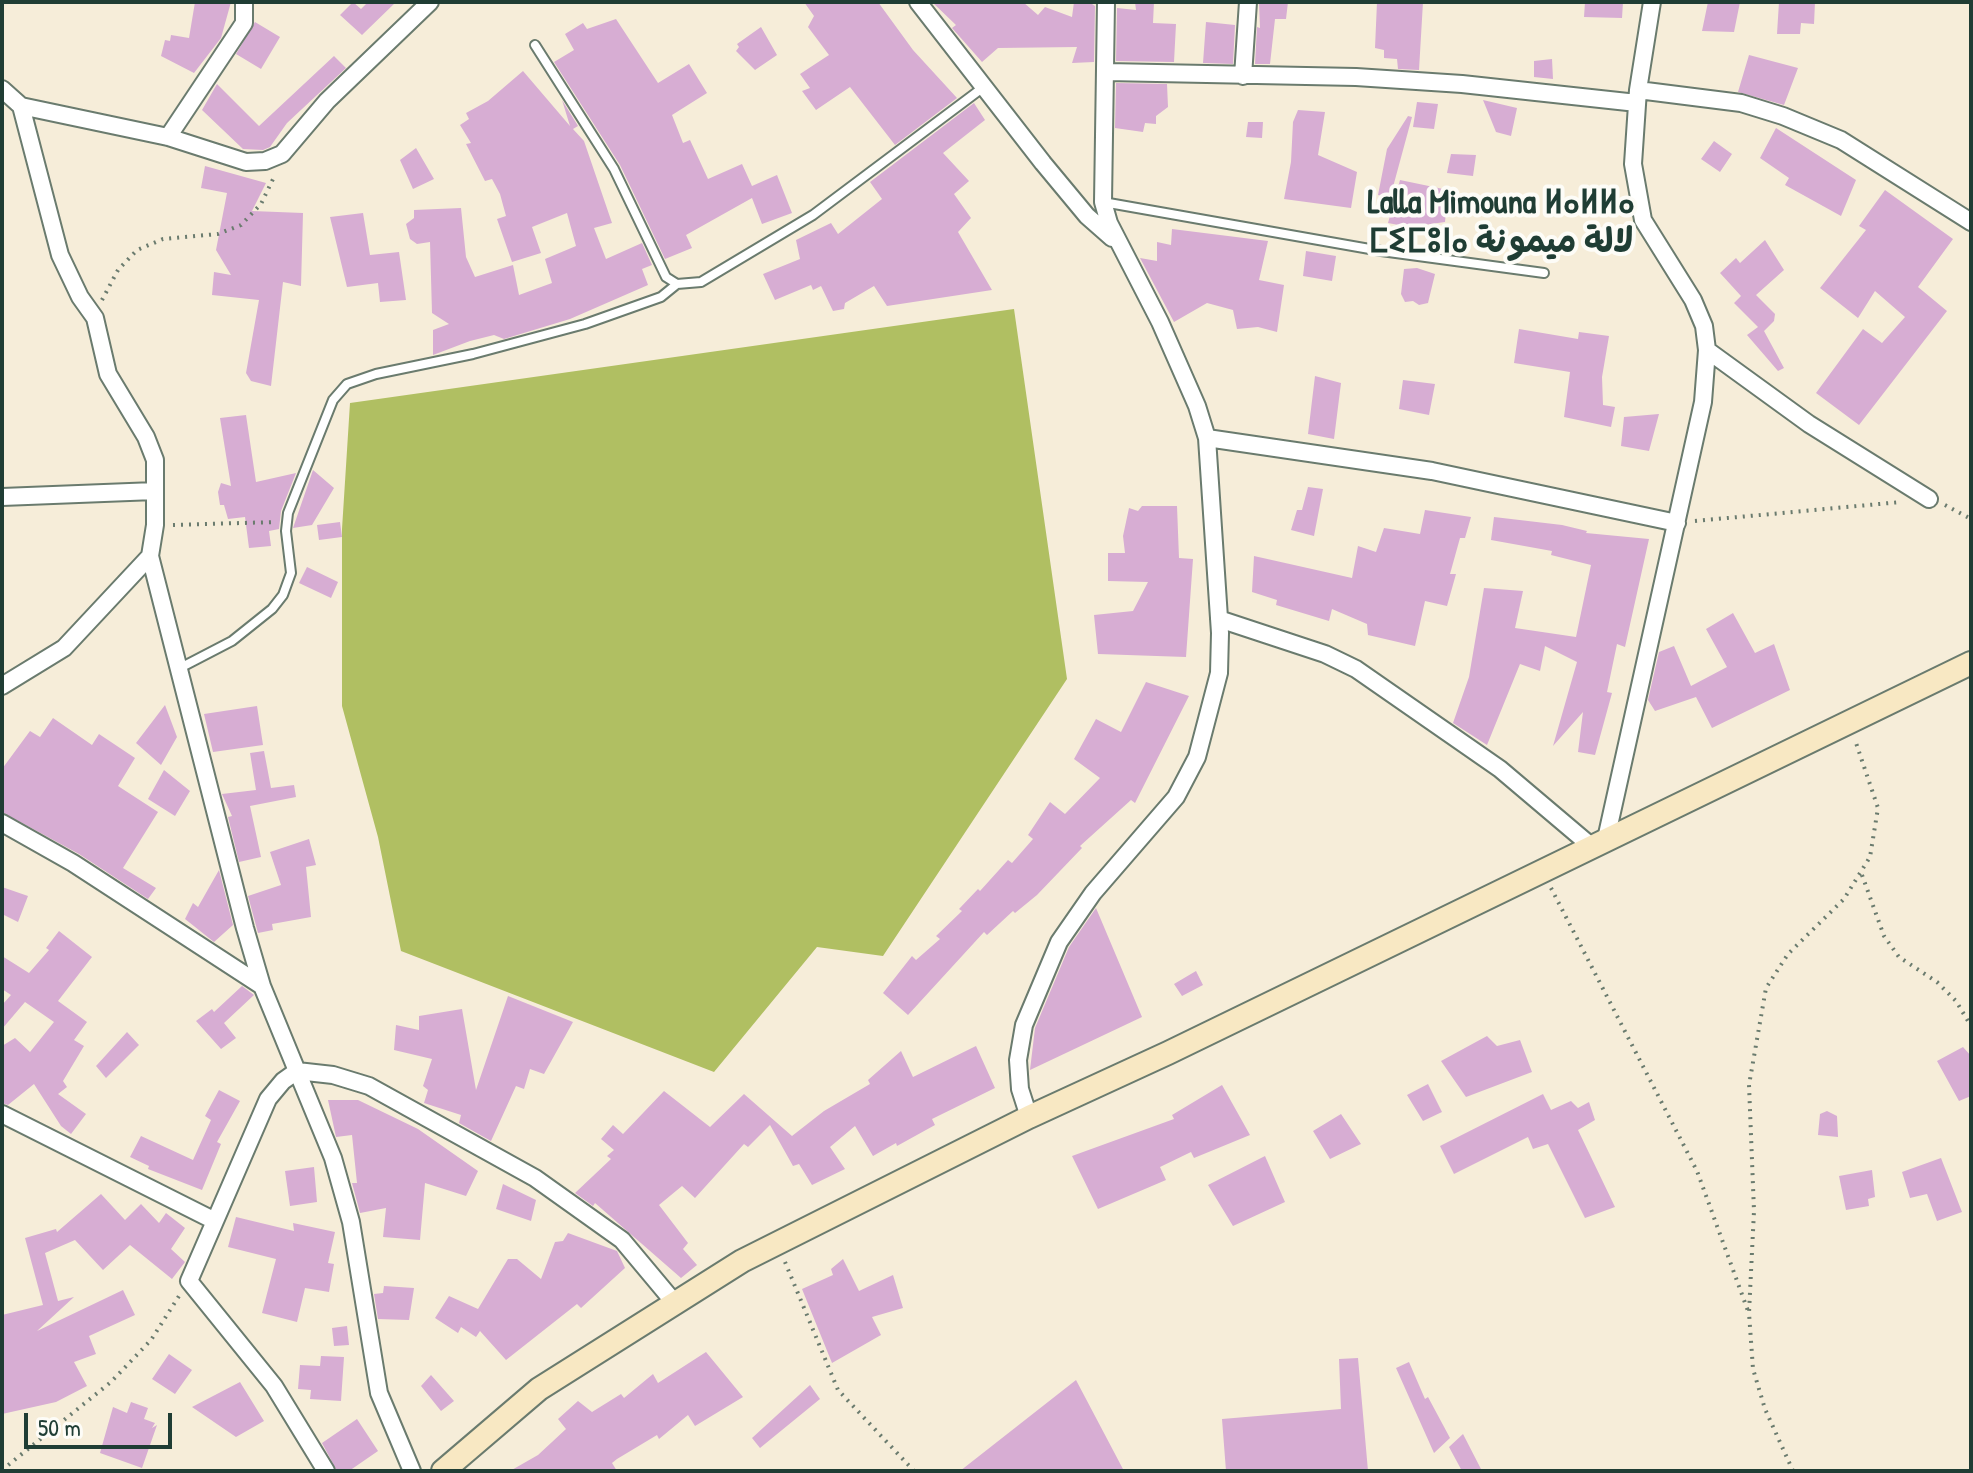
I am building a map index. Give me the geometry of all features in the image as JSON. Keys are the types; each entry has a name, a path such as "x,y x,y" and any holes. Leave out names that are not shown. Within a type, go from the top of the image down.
{"street":[{"path":"168,137 244,23 244,2"},
{"path":"2,89 21,106 168,137 246,162 265,161 282,154 327,101 430,2"},
{"path":"918,2 1087,216 1119,244"},
{"path":"1029,1117 1020,1089 1018,1060 1024,1025 1059,942 1093,893 1176,797 1197,757 1219,673 1219,619 1207,438 1197,406 1160,322 1119,244 1103,202 1106,2"},
{"path":"1243,76 1248,2"},
{"path":"1598,842 1677,523 1703,402 1707,350 1704,326 1693,300 1643,220 1633,164 1637,96 1652,2"},
{"path":"1107,72 1356,77 1741,103 1841,140 1971,222"},
{"path":"21,106 60,255 80,297 95,318 108,374 146,437 155,460 155,525 150,556 262,986 333,1158 351,1222 379,1393 412,1471"},
{"path":"1707,350 1809,424 1929,499"},
{"path":"1207,438 1432,471 1677,523"},
{"path":"2,497 155,491"},
{"path":"2,686 64,648 150,556"},
{"path":"1219,619 1325,654 1356,669 1598,842"},
{"path":"443,1471 539,1389 673,1301 778,1243 1029,1117 1168,1053 1971,663"},
{"path":"2,823 73,863 262,986"},
{"path":"326,1471 274,1386 189,1281 268,1099 283,1081 297,1071 333,1075 369,1086 535,1178 622,1240 673,1301"},
{"path":"2,1114 215,1221"}],"lane":[{"path":"535,45 614,169 666,277 677,284"},
{"path":"180,668 232,641 272,609 283,595 291,573 287,522 333,400 347,384 376,374 473,354 585,324 661,297 677,284 701,282 813,215 986,85"},
{"path":"1103,202 1381,251 1544,273"}],"path":[{"path":"95,318 118,270 137,250 163,239 218,234 241,225 270,189 282,154"},
{"path":"1677,523 1929,499 1971,519"},
{"path":"155,525 287,522"},
{"path":"1793,1471 1765,1409 1753,1369 1749,1313 1754,1211 1749,1085 1766,988 1788,954 1844,899 1862,875 1873,844 1878,808 1849,722"},
{"path":"1542,870 1697,1171 1749,1313"},
{"path":"1862,875 1884,936 1899,957 1937,982 1956,1001 1971,1026"},
{"path":"778,1243 838,1390 914,1471"},
{"path":"2,1470 111,1382 151,1340 189,1281"}],"green space":[{"path":"1014,309 1067,679 883,956 817,947 714,1072 401,951 378,837 342,706 342,529 350,403"}],"building":[{"path":"195,2 231,2 221,38 194,73 161,56 165,40 170,41 171,35 189,38"},
{"path":"353,2 361,9 368,2 396,2 362,35 340,15"},
{"path":"804,2 878,2 913,50 957,98 895,145 850,87 816,110 802,91 810,88 800,74 829,55 808,27 814,16"},
{"path":"932,2 1023,2 1038,15 1045,7 1072,17 1074,2 1089,2 1095,6 1094,62 1072,63 1077,47 998,48 982,62 952,28 956,25"},
{"path":"1135,2 1154,2 1153,23 1176,24 1174,62 1116,61 1117,8 1136,10"},
{"path":"1259,2 1288,2 1286,19 1275,19 1270,64 1255,64 1257,27 1260,28"},
{"path":"1377,2 1423,2 1419,70 1398,69 1397,59 1384,58 1384,50 1375,48"},
{"path":"1585,2 1623,2 1622,18 1584,17"},
{"path":"1708,2 1740,2 1734,32 1702,31"},
{"path":"1779,2 1815,2 1814,24 1801,23 1800,34 1777,34"},
{"path":"616,19 658,83 689,64 707,93 672,115 683,143 690,140 708,179 742,164 752,186 777,175 792,213 762,224 752,198 686,235 692,248 665,259 620,165 554,62 574,50 565,34 583,23 587,29"},
{"path":"255,22 280,37 261,69 236,54"},
{"path":"1206,22 1235,25 1233,64 1203,63"},
{"path":"761,27 777,55 755,70 736,51 739,47 737,44"},
{"path":"1749,55 1798,68 1784,105 1738,92"},
{"path":"334,56 346,68 287,123 270,147 263,150 243,149 202,110 217,84 259,126"},
{"path":"1552,59 1553,79 1534,77 1534,61"},
{"path":"523,71 570,126 562,100 578,126 573,129 584,141 612,223 594,228 606,259 642,243 652,265 642,269 648,285 570,319 504,339 494,335 470,341 433,355 433,330 449,324 432,313 430,242 417,244 410,239 406,224 414,218 414,210 461,208 466,257 475,277 513,265 519,295 552,283 545,259 576,246 567,213 532,227 541,253 512,262 497,219 506,216 500,194 492,179 485,181 466,144 471,143 460,125 469,119 466,113 488,101"},
{"path":"1116,83 1167,84 1168,107 1156,116 1156,124 1145,123 1143,132 1115,128"},
{"path":"1483,100 1517,108 1511,136 1496,132"},
{"path":"1417,102 1438,104 1434,129 1413,127"},
{"path":"974,103 985,120 943,153 969,181 954,194 971,218 958,232 992,290 887,306 874,286 845,303 844,309 833,311 821,286 813,290 811,285 775,300 763,274 800,259 796,240 831,223 838,234 882,199 870,182"},
{"path":"1298,110 1325,112 1318,155 1357,172 1351,208 1284,199 1291,162 1293,122"},
{"path":"1408,116 1412,117 1390,198 1378,195 1387,149"},
{"path":"1248,122 1263,122 1262,138 1246,137"},
{"path":"1776,128 1856,180 1841,216 1785,185 1789,178 1760,158"},
{"path":"1714,141 1732,154 1720,172 1701,159"},
{"path":"416,148 434,179 413,189 400,160"},
{"path":"1451,154 1476,155 1473,176 1447,173"},
{"path":"205,166 266,183 252,211 303,213 301,286 283,282 271,386 251,381 246,373 259,300 212,295 214,272 231,275 216,250 227,193 201,188"},
{"path":"1400,180 1448,190 1445,222 1409,227 1388,223"},
{"path":"1885,190 1953,239 1918,287 1947,311 1859,425 1816,393 1863,329 1882,343 1905,317 1875,291 1858,318 1820,288 1866,230 1859,226"},
{"path":"363,213 370,255 399,252 406,300 380,302 378,283 347,287 330,217"},
{"path":"1172,229 1268,241 1259,280 1284,285 1277,332 1258,327 1237,329 1233,310 1207,303 1174,322 1140,258 1157,261 1157,242 1171,245"},
{"path":"1765,240 1784,270 1756,295 1775,314 1774,321 1764,331 1784,368 1778,371 1747,335 1758,327 1734,303 1741,296 1720,273 1736,258 1740,263"},
{"path":"1306,251 1336,256 1332,281 1303,276"},
{"path":"1417,268 1435,274 1428,303 1419,305 1413,301 1405,302 1401,294 1404,269"},
{"path":"1519,329 1578,339 1579,332 1609,336 1602,377 1603,405 1615,407 1611,427 1564,417 1570,372 1514,363"},
{"path":"1315,376 1341,383 1334,439 1308,434"},
{"path":"1403,380 1435,384 1429,415 1399,409"},
{"path":"1659,414 1649,451 1621,446 1624,417"},
{"path":"246,415 256,482 296,473 281,511 279,529 269,531 271,546 249,548 245,517 228,519 224,505 220,505 218,492 221,483 231,486 220,418"},
{"path":"313,470 334,488 312,525 293,528"},
{"path":"1308,487 1323,489 1314,536 1291,530 1297,510 1302,510"},
{"path":"1142,506 1177,506 1179,558 1193,559 1186,657 1098,654 1094,615 1133,611 1148,582 1108,581 1108,553 1125,553 1123,536 1129,508 1138,511"},
{"path":"1425,510 1471,517 1465,538 1460,538 1450,574 1456,574 1447,606 1425,601 1415,646 1368,635 1367,624 1332,609 1329,621 1276,605 1277,600 1252,592 1254,556 1352,578 1358,546 1376,552 1384,528 1420,534"},
{"path":"1494,517 1562,525 1586,533 1649,539 1625,647 1617,644 1607,692 1612,693 1595,755 1578,752 1583,712 1553,746 1577,662 1545,646 1540,671 1520,664 1487,745 1453,723 1469,677 1484,588 1523,591 1515,628 1576,637 1591,565 1551,555 1552,551 1491,540"},
{"path":"340,522 342,537 319,540 317,525"},
{"path":"307,567 338,582 331,598 299,583"},
{"path":"1733,613 1755,653 1774,644 1790,690 1712,728 1696,697 1655,711 1648,700 1659,652 1674,646 1691,686 1727,667 1706,629"},
{"path":"1146,682 1189,696 1135,803 1131,800 1080,846 1082,848 1037,895 1015,913 1013,911 987,935 984,932 908,1015 883,993 912,956 916,960 940,939 936,936 962,911 959,909 1008,860 1012,863 1033,839 1028,835 1050,802 1065,814 1100,778 1074,759 1096,719 1121,732"},
{"path":"165,705 177,737 161,765 136,743"},
{"path":"257,706 263,745 213,752 204,714"},
{"path":"53,718 92,745 99,734 135,758 118,786 158,812 123,868 156,888 148,899 79,854 2,812 2,769 30,731 40,737"},
{"path":"264,751 271,788 294,785 296,797 250,806 261,857 239,862 228,817 232,816 222,794 256,790 250,753"},
{"path":"164,770 190,791 175,816 148,799"},
{"path":"309,839 316,865 306,867 311,917 272,924 273,930 258,933 248,896 281,885 270,852"},
{"path":"219,870 233,925 214,942 185,919 193,903 198,907"},
{"path":"2,887 28,896 18,922 2,914"},
{"path":"1096,908 1142,1017 1030,1070 1035,1028 1069,947"},
{"path":"59,931 92,957 58,1001 87,1022 74,1040 84,1046 63,1081 67,1087 58,1094 86,1114 71,1134 61,1126 34,1084 8,1105 2,1103 2,1046 15,1038 30,1052 54,1022 25,1002 2,1029 2,1005 11,995 2,989 2,956 29,973 49,950 46,948"},
{"path":"1196,971 1203,985 1182,996 1174,984"},
{"path":"242,986 254,995 224,1023 236,1038 221,1049 196,1021 212,1009 214,1012"},
{"path":"508,996 573,1022 544,1074 530,1069 524,1089 516,1086 491,1141 459,1123 461,1115 424,1103 428,1090 423,1086 432,1059 394,1050 396,1025 419,1030 419,1016 462,1009 476,1090"},
{"path":"127,1032 139,1045 106,1078 96,1066"},
{"path":"1487,1036 1497,1046 1520,1040 1532,1072 1466,1097 1441,1061"},
{"path":"976,1046 995,1088 932,1119 935,1125 897,1146 896,1143 873,1156 855,1126 830,1147 845,1169 812,1185 799,1164 793,1166 770,1125 748,1147 744,1144 695,1198 682,1186 659,1205 688,1243 683,1249 697,1265 681,1278 595,1203 593,1206 575,1193 611,1159 607,1156 614,1150 601,1139 613,1125 623,1134 664,1091 710,1127 744,1094 792,1136 824,1111 870,1084 868,1080 901,1051 913,1077"},
{"path":"1963,1047 1971,1056 1971,1096 1959,1101 1937,1061"},
{"path":"1428,1084 1442,1112 1423,1121 1407,1095"},
{"path":"1222,1085 1250,1135 1194,1158 1191,1152 1160,1167 1166,1180 1098,1209 1072,1156 1174,1119 1172,1115"},
{"path":"219,1090 240,1101 217,1142 221,1144 202,1190 148,1169 149,1166 130,1157 141,1136 193,1160 211,1120 205,1116"},
{"path":"1543,1094 1551,1110 1571,1101 1578,1108 1589,1102 1595,1120 1578,1130 1615,1207 1585,1218 1548,1144 1533,1149 1528,1137 1454,1174 1440,1146"},
{"path":"328,1100 358,1100 418,1129 478,1171 466,1196 425,1183 420,1240 383,1237 386,1208 360,1213 352,1183 357,1183 352,1135 336,1137"},
{"path":"1827,1111 1837,1116 1838,1137 1818,1135 1820,1114"},
{"path":"1341,1114 1361,1144 1330,1159 1313,1131"},
{"path":"1265,1156 1285,1202 1233,1226 1208,1185"},
{"path":"1941,1158 1962,1212 1937,1221 1927,1194 1910,1198 1902,1172"},
{"path":"314,1167 317,1202 290,1206 285,1171"},
{"path":"1872,1170 1875,1197 1868,1199 1869,1206 1846,1210 1839,1176"},
{"path":"503,1184 536,1200 531,1221 496,1209"},
{"path":"101,1194 125,1220 141,1204 159,1223 166,1213 185,1228 171,1249 185,1262 172,1279 130,1245 103,1270 75,1240 45,1253 58,1301 74,1297 37,1331 123,1290 135,1315 89,1336 96,1354 74,1362 87,1386 56,1402 2,1414 2,1315 43,1305 25,1238 56,1229 57,1232"},
{"path":"236,1217 294,1231 293,1223 335,1232 328,1263 334,1264 329,1292 305,1288 297,1322 262,1313 276,1259 228,1247"},
{"path":"568,1233 617,1251 625,1268 581,1308 577,1304 506,1360 480,1331 476,1337 461,1327 458,1333 435,1318 449,1296 478,1309 508,1259 517,1259 541,1279 555,1242 563,1241"},
{"path":"843,1259 859,1291 893,1275 903,1308 872,1317 881,1335 832,1363 802,1289 833,1275 831,1269"},
{"path":"384,1286 414,1288 409,1320 378,1319 374,1294 383,1293"},
{"path":"347,1326 349,1345 334,1346 332,1328"},
{"path":"706,1352 743,1397 695,1426 688,1415 659,1439 657,1435 617,1459 612,1463 617,1471 510,1471 538,1455 566,1429 558,1419 578,1401 592,1412 621,1394 624,1398 653,1374 658,1383"},
{"path":"169,1354 192,1370 175,1394 152,1379"},
{"path":"321,1356 344,1357 341,1401 310,1399 311,1390 298,1389 300,1365 320,1366"},
{"path":"1358,1358 1368,1471 1226,1471 1222,1419 1341,1409 1339,1359"},
{"path":"1409,1362 1425,1399 1428,1397 1450,1438 1434,1453 1396,1368"},
{"path":"431,1375 454,1401 441,1411 421,1386"},
{"path":"1076,1380 1124,1471 960,1471"},
{"path":"240,1382 264,1421 236,1437 192,1407"},
{"path":"810,1385 820,1399 760,1448 752,1438"},
{"path":"131,1402 148,1408 144,1419 155,1423 152,1428 157,1425 142,1468 100,1453 113,1407 127,1413"},
{"path":"357,1419 378,1451 349,1471 337,1471 322,1443"},
{"path":"1463,1434 1482,1471 1462,1471 1449,1447"}],"district":[{"name":"Lalla Mimouna ⵍⴰⵍⵍⴰ ⵎⵉⵎⵓⵏⴰ لالة ميمونة","path":"1501,224"}]}
